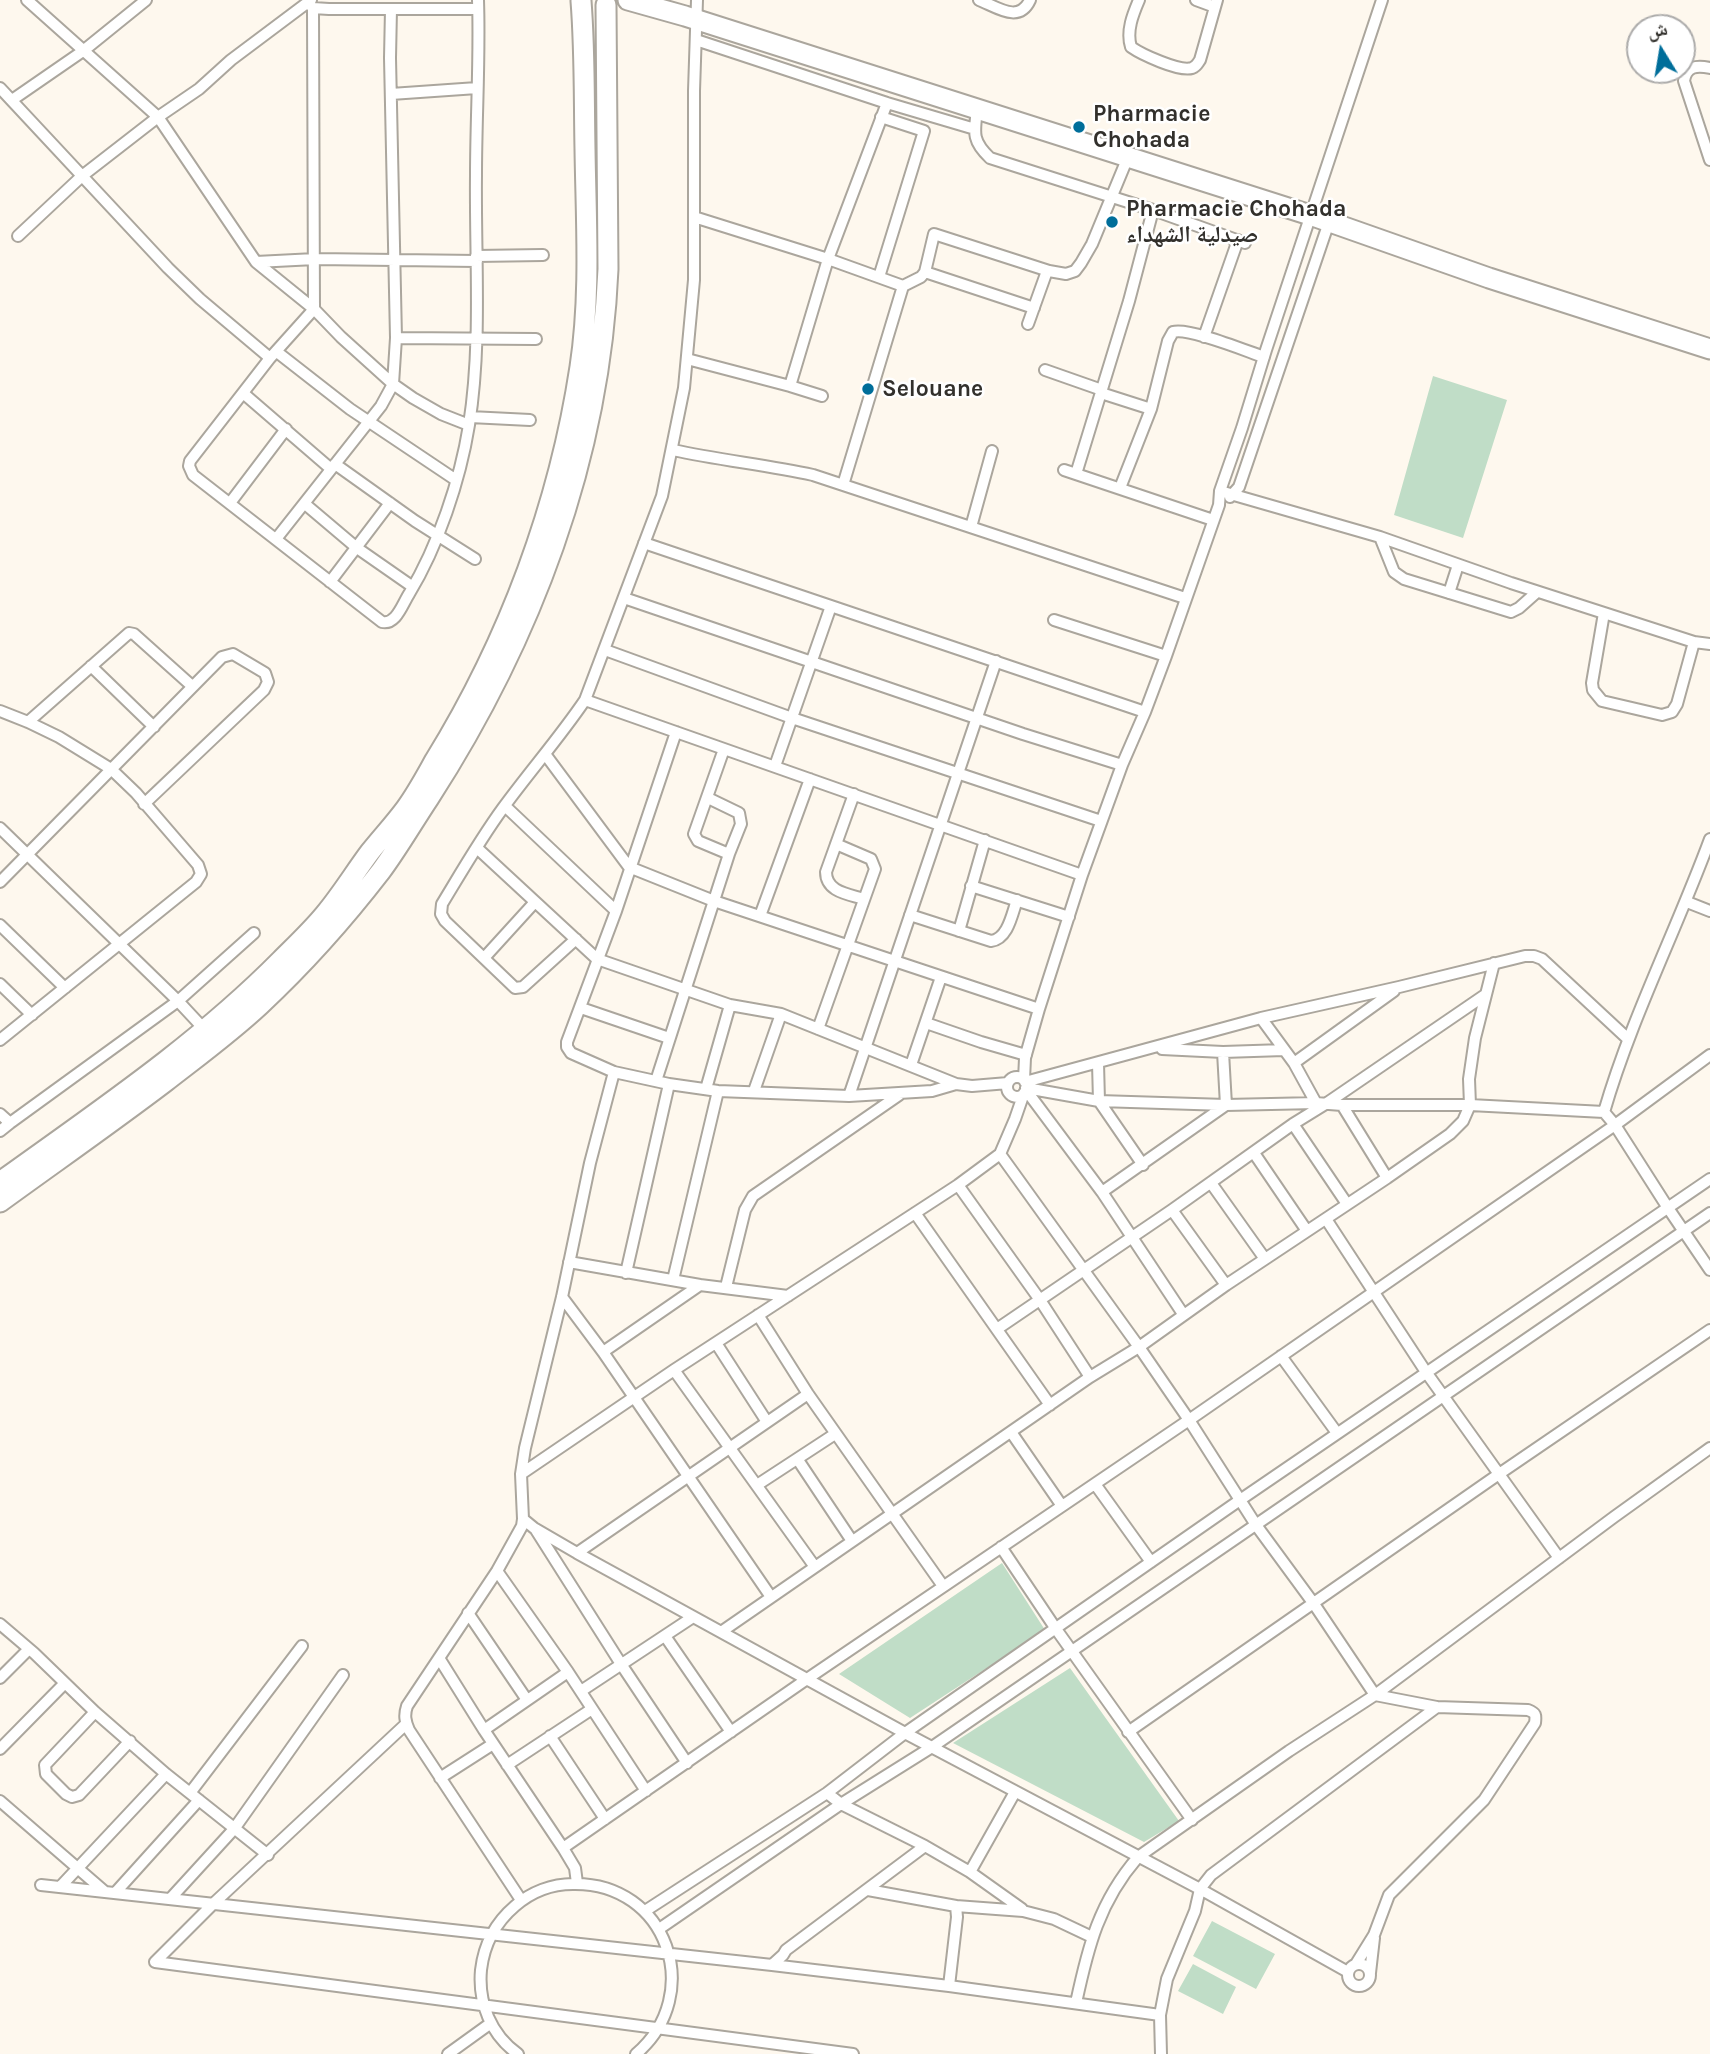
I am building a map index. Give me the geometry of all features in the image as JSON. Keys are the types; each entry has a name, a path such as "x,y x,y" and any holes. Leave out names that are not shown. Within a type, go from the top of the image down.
{"highway":[{"path":"628,0 694,19 976,119 1128,158 1310,215 1489,278 1710,349"},
{"path":"662,0 694,19"},
{"path":"0,1202 215,1044 291,975 337,925 382,869 451,764 498,680 541,583 561,529 576,476 601,351 608,269 610,2 588,5 580,1"},
{"path":"0,1182 205,1030 279,963 325,914 406,807 459,721 512,610 556,484 571,415 584,331 587,231 585,52 580,1"}],"street":[{"path":"27,0 158,117 256,262 314,309 393,384 441,414 470,421 530,420"},
{"path":"12,100 83,51 146,0"},
{"path":"979,0 1008,12 1021,13 1030,0"},
{"path":"1139,0 1129,33 1131,47 1183,68 1196,66 1200,60 1216,3 1196,0"},
{"path":"521,1474 674,1370 958,1185 1000,1154 1015,1119 1018,1087 1026,1056 1082,874 1166,656 1219,505 1220,491 1380,1"},
{"path":"18,236 82,176 199,89 307,3 391,9 478,4 476,337 470,421 456,480 439,534 393,620 382,622 193,475 189,466 190,461 243,393 314,309 315,259 307,3"},
{"path":"276,539 388,396 393,384 396,338 391,9"},
{"path":"576,939 520,989 515,988 445,921 441,914 442,904 505,806 585,700 662,495 684,388 694,280 694,19 887,103 976,119 974,136 980,149 990,158 1153,210 1241,242 1204,337"},
{"path":"1710,68 1691,68 1685,73 1684,81 1710,160"},
{"path":"0,88 200,299 274,355 456,480"},
{"path":"391,94 477,88"},
{"path":"790,386 828,259 887,103"},
{"path":"879,277 924,131 881,117"},
{"path":"843,485 904,286 925,272 934,234 1047,271 1066,274 1074,271 1082,263 1092,244 1128,158"},
{"path":"1076,474 1153,210"},
{"path":"694,217 904,286"},
{"path":"1219,505 1239,487 1329,222"},
{"path":"256,262 542,255"},
{"path":"1028,324 1047,271"},
{"path":"925,272 1034,308"},
{"path":"1120,488 1151,409 1171,335 1181,331 1264,357"},
{"path":"396,338 536,339"},
{"path":"687,359 822,396"},
{"path":"1045,370 1151,409"},
{"path":"243,393 333,467 475,559"},
{"path":"230,503 286,429"},
{"path":"673,450 813,475 1185,598"},
{"path":"971,527 992,451"},
{"path":"1064,470 1213,520"},
{"path":"1220,491 1380,537 1537,592 1694,642 1710,644"},
{"path":"330,582 390,503"},
{"path":"305,504 357,548 413,587"},
{"path":"1380,537 1398,576 1511,612 1537,592"},
{"path":"644,543 1145,712"},
{"path":"1448,593 1458,565"},
{"path":"624,598 811,663 1122,765"},
{"path":"775,766 831,606"},
{"path":"1604,613 1592,683 1592,690 1602,701 1662,715 1672,712 1677,704 1694,642"},
{"path":"1055,620 1166,656"},
{"path":"28,722 129,633 134,634 192,686"},
{"path":"605,650 792,718 1101,821"},
{"path":"0,882 222,657 233,654 265,673 268,677 264,690 144,804"},
{"path":"849,1096 996,661"},
{"path":"91,666 154,727"},
{"path":"585,700 1082,874"},
{"path":"0,711 59,737 111,769 127,783 198,865 201,874 195,882 0,1040"},
{"path":"676,732 616,911 567,1042 571,1053 579,1058 614,1072 718,1091 849,1096 932,1091 957,1084 1018,1087 1099,1101 1226,1105 1470,1105 1604,1112 1710,1270"},
{"path":"724,749 694,831 698,841 729,854"},
{"path":"545,754 629,867 714,901 1039,1010"},
{"path":"760,916 810,779"},
{"path":"854,794 826,872 826,879 833,889 864,899"},
{"path":"656,1081 741,824 739,813 708,798"},
{"path":"505,806 616,911"},
{"path":"0,828 205,1030"},
{"path":"1604,1112 1628,1039 1687,902 1710,839"},
{"path":"958,931 985,840"},
{"path":"818,1030 875,869 868,857 836,844"},
{"path":"477,848 597,959 730,1005 781,1014 957,1084"},
{"path":"971,886 1069,917"},
{"path":"910,915 998,941 1006,929 1017,900"},
{"path":"484,958 535,902"},
{"path":"1687,902 1710,911"},
{"path":"0,925 65,988"},
{"path":"0,1131 178,1001 254,933"},
{"path":"1018,1087 1261,1018 1399,988 1525,956 1542,959 1628,1039"},
{"path":"721,1632 1450,1133 1463,1121 1470,1105 1469,1079 1475,1038 1494,963"},
{"path":"911,1065 941,977"},
{"path":"0,984 32,1015"},
{"path":"1294,1063 1399,988"},
{"path":"997,1329 1322,1104 1485,995"},
{"path":"706,1089 730,1005"},
{"path":"581,1007 670,1038"},
{"path":"754,1091 781,1014"},
{"path":"1261,1018 1322,1104"},
{"path":"926,1023 1026,1056"},
{"path":"1152,1048 1223,1052 1284,1050"},
{"path":"1223,1052 1226,1105"},
{"path":"563,1848 1282,1356 1615,1125 1710,1055"},
{"path":"1098,1063 1099,1101 1143,1165"},
{"path":"521,1900 440,1778 404,1718 407,1706 518,1536 523,1519 521,1474 525,1448 562,1297 590,1163 614,1072"},
{"path":"626,1273 668,1084"},
{"path":"1018,1087 1102,1192 1183,1314"},
{"path":"673,1280 718,1091"},
{"path":"726,1287 745,1210 753,1196 902,1094"},
{"path":"1102,1192 1226,1105"},
{"path":"1342,1105 1387,1178"},
{"path":"0,1114 10,1123"},
{"path":"1293,1124 1347,1204"},
{"path":"1254,1153 1307,1231"},
{"path":"1000,1154 1139,1347 1256,1525 1314,1604 1375,1695 1437,1707 1528,1710 1536,1716 1535,1723 1484,1800 1389,1895 1374,1935 1352,1968 1350,1983 1361,1987 1370,1980 1374,1935"},
{"path":"645,1911 827,1793 905,1733 1240,1500 1710,1179"},
{"path":"1211,1183 1265,1259"},
{"path":"958,1185 1040,1300 1090,1377"},
{"path":"1172,1210 1226,1285"},
{"path":"915,1213 1050,1405"},
{"path":"659,1929 841,1804 932,1747 1710,1213"},
{"path":"1326,1219 1442,1396 1559,1558"},
{"path":"569,1262 700,1285 788,1296"},
{"path":"603,1352 700,1285"},
{"path":"562,1297 603,1352 771,1597"},
{"path":"758,1315 835,1434 943,1586"},
{"path":"1128,1732 1710,1330"},
{"path":"716,1343 767,1422"},
{"path":"1282,1356 1337,1433"},
{"path":"674,1370 815,1567"},
{"path":"577,1553 808,1394"},
{"path":"1011,1432 1062,1506"},
{"path":"757,1485 835,1434"},
{"path":"1076,2003 1086,1955 1097,1922 1138,1857 1289,1751 1375,1695 1710,1448"},
{"path":"798,1460 852,1541"},
{"path":"1095,1484 1151,1562"},
{"path":"523,1519 577,1553 1015,1792 1352,1968 1365,1965 1370,1973"},
{"path":"534,1528 687,1763"},
{"path":"1001,1547 1192,1820"},
{"path":"497,1571 568,1672 646,1791"},
{"path":"468,1613 527,1700"},
{"path":"580,1691 693,1617"},
{"path":"0,1624 166,1774 268,1855"},
{"path":"665,1636 731,1732"},
{"path":"109,1892 194,1797 302,1646"},
{"path":"0,1678 29,1649"},
{"path":"439,1658 563,1848 575,1868 578,1884"},
{"path":"484,1730 568,1672"},
{"path":"170,1899 234,1829 343,1675"},
{"path":"0,1749 65,1682"},
{"path":"1161,2054 1160,2014 1167,1979 1195,1911 1200,1889 1211,1875 1437,1707"},
{"path":"507,1765 592,1709"},
{"path":"95,1712 45,1765 46,1774 66,1794 72,1797 79,1795 130,1741"},
{"path":"406,1724 214,1903 155,1962 839,2053"},
{"path":"550,1736 605,1819"},
{"path":"440,1778 493,1744"},
{"path":"60,1887 166,1774"},
{"path":"970,1872 1015,1792"},
{"path":"827,1793 841,1804 970,1872 1023,1911"},
{"path":"0,1801 109,1892"},
{"path":"772,1965 786,1950 925,1846"},
{"path":"518,2054 508,2047 491,2023 484,2006 480,1981 482,1957 491,1933 504,1915 521,1900 541,1889 585,1883 628,1897 645,1911 659,1929 669,1953 673,1978 670,2004 659,2028 647,2045 636,2054"},
{"path":"41,1885 669,1953 1160,2014"},
{"path":"868,1890 956,1906 1023,1911 1054,1919 1092,1937"},
{"path":"950,1986 956,1906"},
{"path":"448,2054 491,2023"},
{"path":"497,2054 508,2047"}],"green space":[{"path":"1433,376 1507,400 1463,538 1394,515"},
{"path":"1002,1563 1045,1630 910,1718 839,1674"},
{"path":"1070,1668 1179,1821 1144,1842 953,1743"},
{"path":"1212,1921 1275,1954 1256,1989 1193,1956"},
{"path":"1193,1964 1236,1987 1223,2014 1178,1991"}],"place":[{"name":"Pharmacie Chohada","path":"1079,127"},
{"name":"Pharmacie Chohada صيدلية الشهداء","path":"1112,222"},
{"name":"Selouane","path":"868,389"}]}
